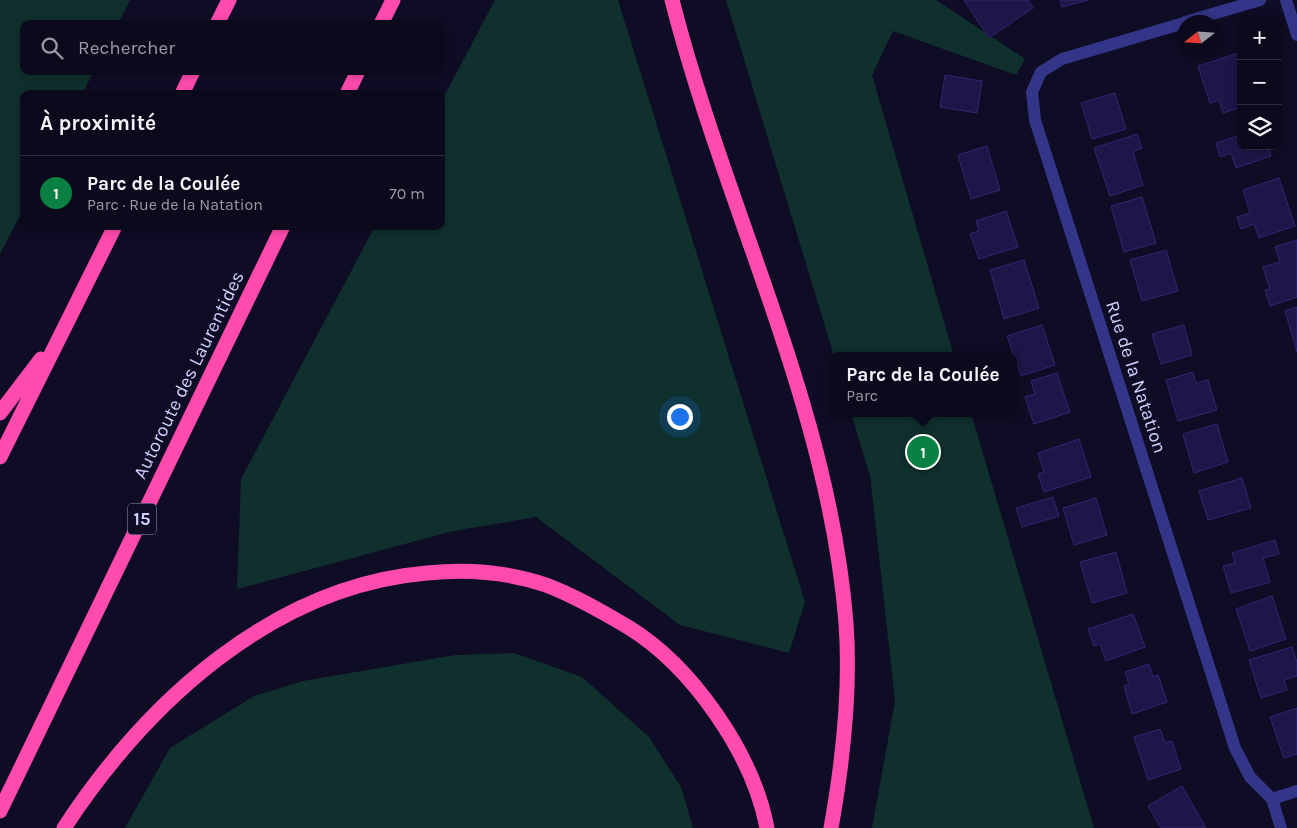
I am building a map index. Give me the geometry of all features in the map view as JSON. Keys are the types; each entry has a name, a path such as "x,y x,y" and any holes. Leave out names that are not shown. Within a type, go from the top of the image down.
{"highway":[{"path":"219,20 229,0"},
{"path":"384,20 393,0"},
{"path":"672,0 688,59 723,168 808,419 831,513 842,582 847,654 843,742 831,828"},
{"path":"184,90 191,75"},
{"path":"349,90 356,75"},
{"path":"0,457 113,230"},
{"name":"Autoroute des Laurentides","path":"0,811 281,230"},
{"path":"0,413 63,329"},
{"path":"64,828 96,782 148,721 202,671 255,633 306,605 358,585 415,574 468,571 544,584 592,605 643,636 683,674 717,716 745,765 757,794 767,828"}],"street":[{"name":"Rue de la Natation","path":"1209,15 1260,0"},
{"path":"1286,0 1297,35"},
{"name":"Rue de la Natation","path":"1177,24 1062,59 1041,72 1032,92 1035,120 1235,748 1250,777 1272,799 1281,828"},
{"path":"1272,799 1297,791"}],"green space":[{"path":"0,0 130,0 120,20 20,20 20,75 92,75 84,90 20,90 20,216 0,254"},
{"path":"495,0 618,0 805,602 789,653 680,625 536,517 453,531 237,589 241,479 373,230 445,230 445,94"},
{"path":"726,0 936,0 1025,59 1016,75 893,31 872,75 953,352 833,352"},
{"path":"852,417 972,417 1094,828 872,828 895,701 870,476"},
{"path":"514,653 582,677 649,737 681,787 693,828 125,828 170,748 254,696 303,681 455,655"}],"building":[{"path":"964,0 1028,0 1033,8 989,38"},
{"path":"1060,0 1088,0 1062,7"},
{"path":"1237,53 1237,108 1223,113 1219,100 1210,103 1198,66 1222,60 1222,58"},
{"path":"945,75 982,81 977,113 940,107"},
{"path":"1115,93 1126,129 1092,139 1081,103"},
{"path":"1137,134 1142,148 1133,152 1143,185 1110,196 1094,148"},
{"path":"1237,136 1237,150 1269,150 1271,156 1236,168 1231,153 1220,157 1216,143"},
{"path":"987,146 1000,190 971,199 958,155"},
{"path":"1279,178 1295,226 1259,238 1254,224 1241,229 1237,217 1250,213 1243,190"},
{"path":"1142,197 1156,243 1124,252 1111,206"},
{"path":"1006,211 1018,247 979,259 970,234 979,231 976,221"},
{"path":"1297,240 1297,297 1270,306 1265,290 1270,289 1263,267 1280,262 1275,247"},
{"path":"1166,250 1178,291 1142,301 1130,260"},
{"path":"1024,260 1039,308 1004,319 990,270"},
{"path":"1297,307 1297,352 1285,311"},
{"path":"1042,325 1055,365 1021,376 1017,365 1017,352 1013,352 1007,336"},
{"path":"1184,325 1192,355 1161,364 1152,334"},
{"path":"1193,372 1196,383 1208,380 1217,410 1178,421 1166,380"},
{"path":"1057,373 1070,412 1034,424 1025,397 1035,394 1031,381"},
{"path":"1217,424 1228,462 1194,473 1183,434"},
{"path":"1079,439 1091,477 1044,492 1038,474 1044,472 1038,453"},
{"path":"1242,478 1251,508 1208,520 1199,491"},
{"path":"1053,497 1059,516 1022,527 1016,508"},
{"path":"1096,498 1107,535 1074,545 1063,508"},
{"path":"1275,540 1279,554 1263,558 1270,582 1231,593 1223,566 1235,563 1232,553"},
{"path":"1116,552 1127,593 1092,603 1080,562"},
{"path":"1272,596 1286,639 1250,651 1236,609"},
{"path":"1133,614 1145,647 1106,661 1100,644 1094,646 1088,629"},
{"path":"1292,647 1297,662 1297,676 1284,680 1287,690 1261,698 1249,660"},
{"path":"1149,664 1153,677 1158,675 1167,702 1132,714 1124,686 1129,684 1125,672"},
{"path":"1297,708 1297,754 1284,758 1270,717"},
{"path":"1160,729 1165,743 1172,741 1181,769 1148,780 1134,737"},
{"path":"1182,786 1206,828 1161,828 1148,806"}],"place":[{"name":"Parc de la Coulée","path":"923,452"}]}
